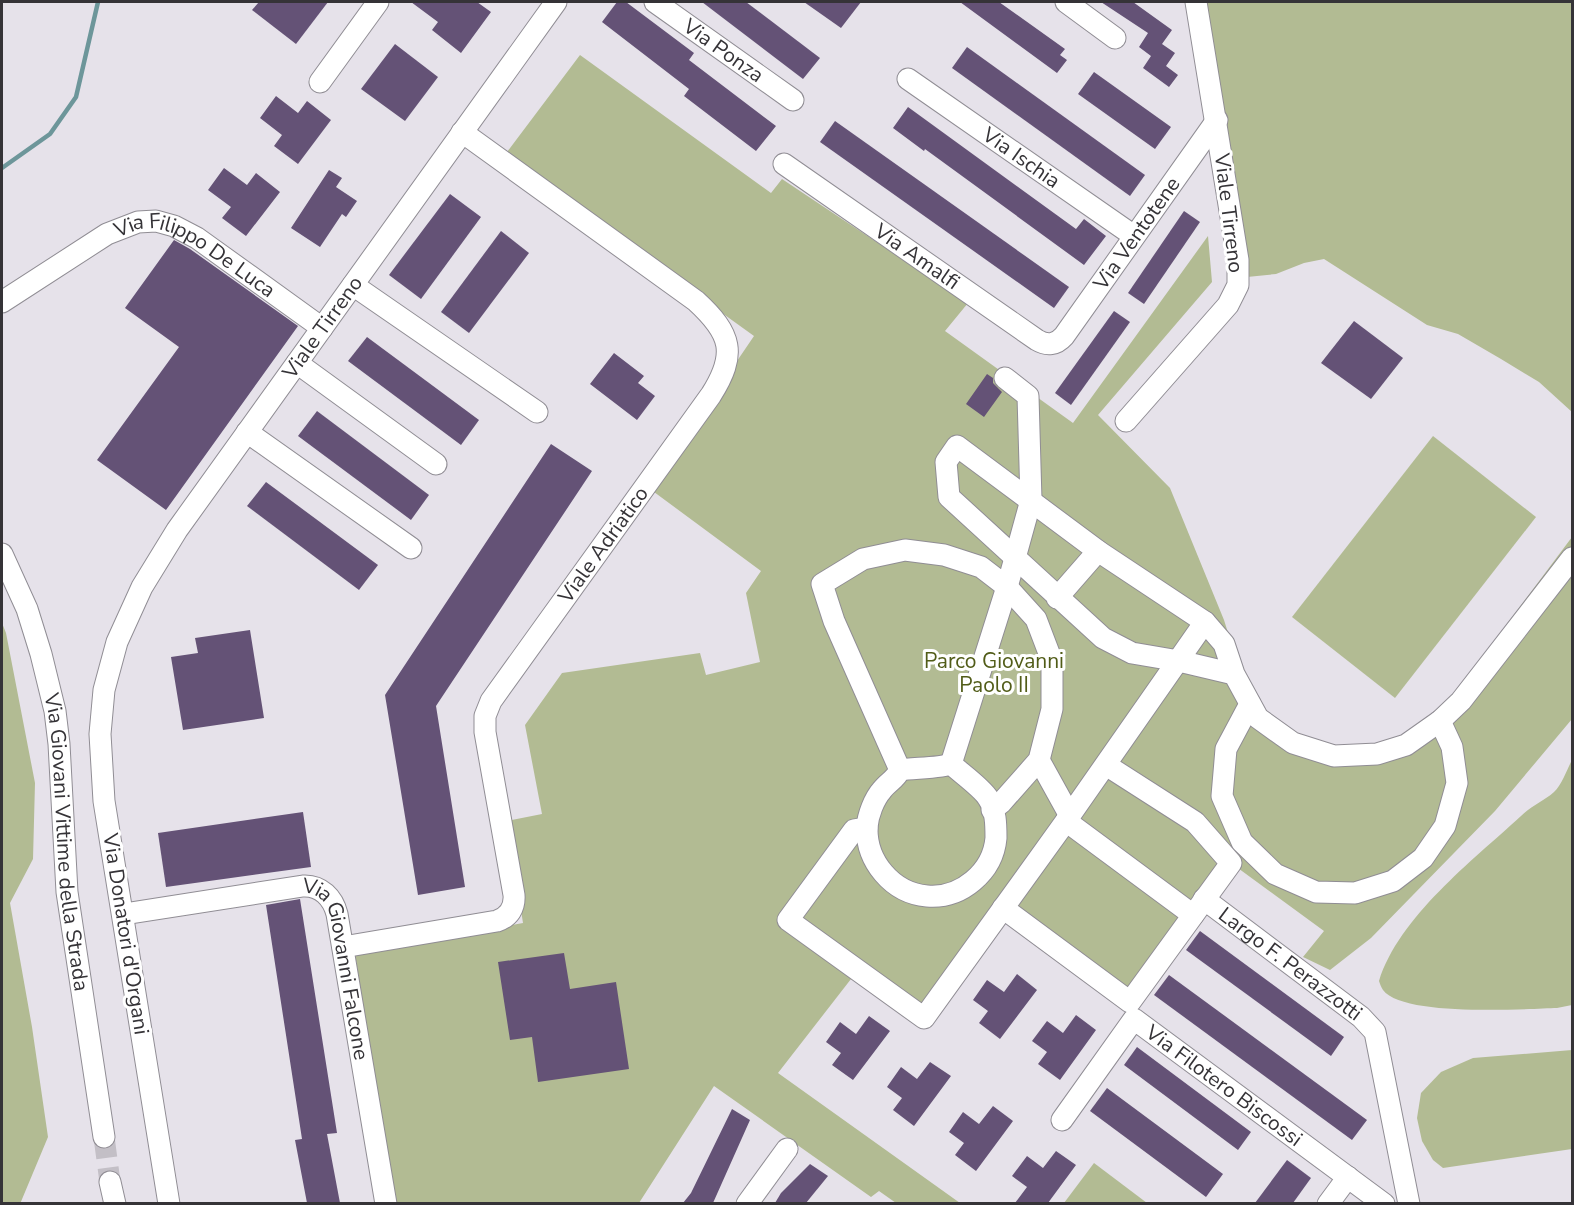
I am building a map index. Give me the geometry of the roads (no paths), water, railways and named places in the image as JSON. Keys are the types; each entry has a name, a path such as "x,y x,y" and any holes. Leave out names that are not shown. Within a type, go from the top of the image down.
{"street":[{"path":"320,82 378,2"},
{"name":"Viale Tirreno","path":"110,663 127,617 161,555 556,2"},
{"name":"Via Ponza","path":"655,2 793,100"},
{"path":"1066,2 1115,38"},
{"name":"Viale Tirreno","path":"1126,422 1228,304 1236,292 1239,279 1217,120 1196,2"},
{"name":"Via Ischia","path":"908,79 1134,236"},
{"name":"Via Ventotene","path":"1051,344 1064,336 1217,120"},
{"name":"Viale Adriatico","path":"343,947 497,921 510,913 514,904 514,896 485,732 487,710 491,701 711,395 724,373 728,360 727,344 722,333 711,316 696,302 462,132"},
{"name":"Via Amalfi","path":"784,164 1037,340 1051,344"},
{"name":"Via Filippo De Luca","path":"2,302 107,234 138,222 156,221 174,226 197,238 322,328"},
{"path":"353,285 537,412"},
{"path":"297,363 436,464"},
{"path":"900,770 931,766 944,767 951,764 1016,558 1031,500 1028,396 1005,378"},
{"path":"247,432 411,548"},
{"path":"1234,674 1132,653 1103,638 950,497 946,462 957,446 1098,551 1205,622 1224,644 1234,674 1258,718 1293,743 1334,756 1377,754 1406,745 1440,721 1461,701 1572,558"},
{"path":"900,770 834,621 822,584 863,559 906,550 944,555 981,567 1008,587 1036,619 1052,661 1052,709 1039,760 992,810"},
{"path":"1057,598 1098,551"},
{"name":"Via Giovani Vittime della Strada","path":"2,554 27,609 55,711 61,768 66,892 105,1137"},
{"path":"867,828 854,830 788,920 924,1018 1106,765 1205,622"},
{"name":"Via Donatori d'Organi","path":"110,663 102,706 101,767 104,801 169,1203"},
{"path":"1250,704 1226,749 1222,796 1242,842 1275,874 1316,892 1355,893 1393,881 1423,858 1446,826 1457,783 1452,747 1440,721"},
{"path":"1039,760 1068,818"},
{"path":"900,770 897,776 881,790 870,810 867,828 872,857 881,872 900,888 927,896 952,893 973,882 986,868 995,850 997,822 988,798 951,764"},
{"path":"1003,908 1130,1002 1230,863 1195,822 1106,765"},
{"name":"Largo F. Perazzotti","path":"1068,818 1361,1017 1375,1032 1409,1203"},
{"name":"Via Giovanni Falcone","path":"124,914 310,885 325,893 334,904 343,947 386,1203"},
{"name":"Via Filotero Biscossi","path":"1062,1120 1134,1019 1384,1203"},
{"path":"747,1203 787,1149"},
{"path":"1328,1203 1348,1176"},
{"path":"110,1182 115,1203"}],"waterway":[{"path":"2,168 50,134 76,97 98,2"}],"tunnel":[{"path":"104,1137 110,1182"}],"park label":[{"name":"Parco Giovanni Paolo II","path":"994,673"}]}
